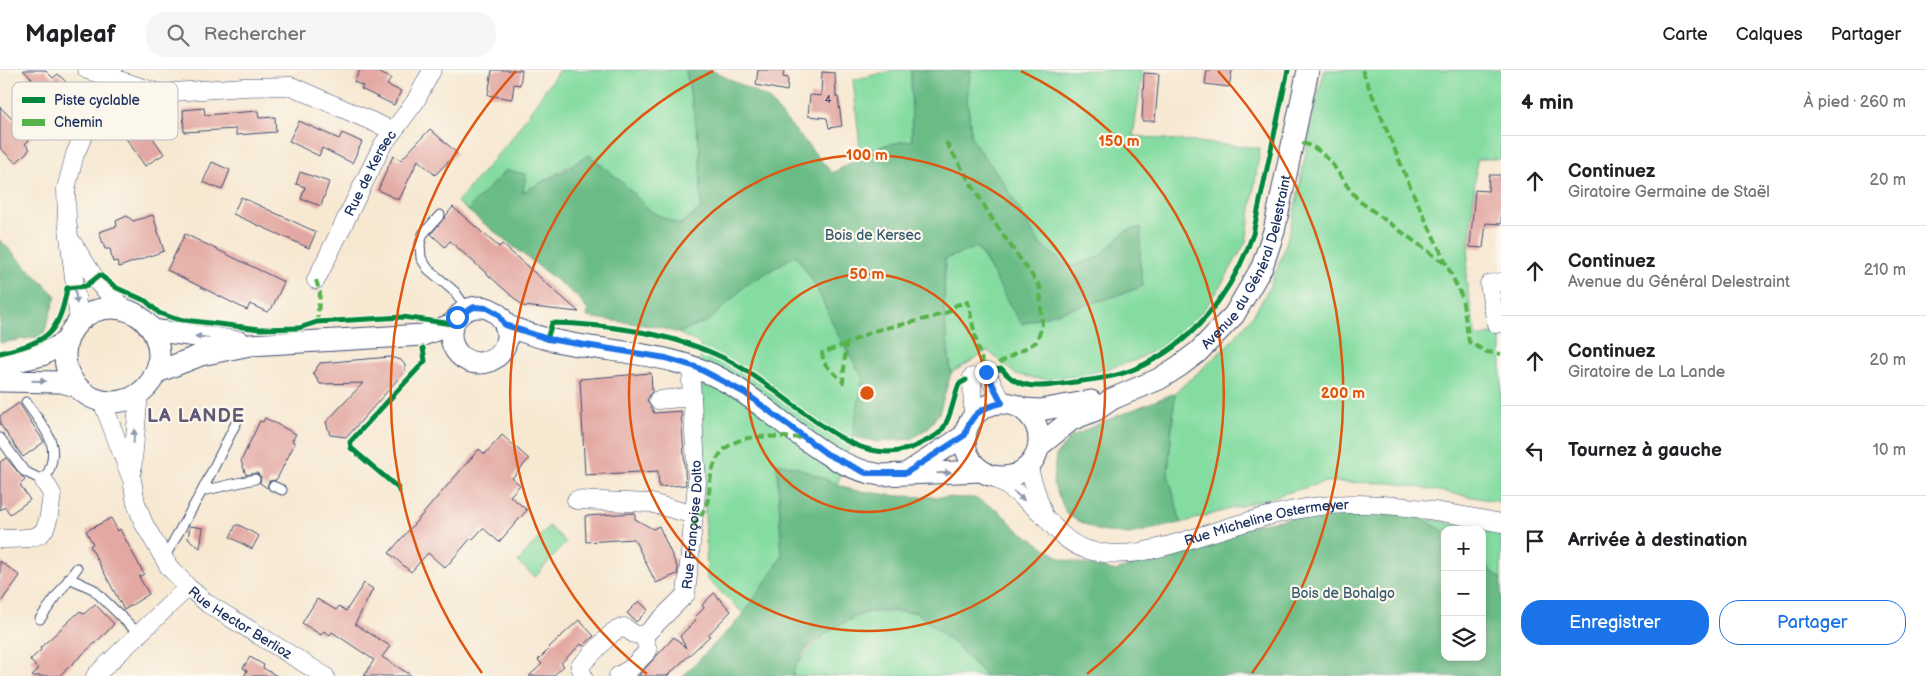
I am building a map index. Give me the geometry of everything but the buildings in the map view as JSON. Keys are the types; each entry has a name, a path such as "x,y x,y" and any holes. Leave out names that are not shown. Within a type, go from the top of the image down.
{"street":[{"path":"87,70 112,74 132,82"},
{"name":"Rue de Kersec","path":"316,280 391,132 412,107 430,70"},
{"name":"Avenue du Général Delestraint","path":"1112,399 1159,379 1185,362 1215,336 1234,314 1248,293 1262,267 1274,231 1308,70"},
{"path":"178,90 244,78 298,88 391,132"},
{"path":"79,321 66,202 69,176 75,154 81,140"},
{"path":"70,239 98,283 125,310"},
{"path":"1501,282 1489,284 1496,324 1501,323"},
{"path":"155,373 201,355 250,345 423,335 474,307 487,308 498,314 505,325 506,332 504,347 493,359 475,362 466,360 454,348 423,335"},
{"path":"0,381 61,382 76,386 88,395 102,401 115,402 139,393 155,373 158,351 152,330 136,314 125,310 101,309 79,321 67,341 66,364 76,386"},
{"path":"454,348 451,340 460,316"},
{"path":"505,325 548,339 666,358 696,367 745,393 827,454 850,467 881,474 988,473 1012,475 1028,467 1035,457 1039,446 1036,425 1024,409 1017,405 1002,403 980,410 969,426 906,473"},
{"path":"152,330 234,340 250,345"},
{"path":"504,347 548,339"},
{"path":"0,365 42,355 67,341"},
{"name":"Rue Françoise Dolto","path":"644,636 686,594 697,483 691,381 696,367"},
{"path":"988,473 968,455 969,426 979,375 1002,403"},
{"name":"Rue Hector Berlioz","path":"132,480 139,393"},
{"path":"658,400 692,398"},
{"path":"1024,409 1040,410 1112,399"},
{"path":"1039,446 1062,426 1096,410 1112,399"},
{"name":"Rue Hector Berlioz","path":"102,401 132,480 136,503 144,524 163,559 188,587 208,604 325,676"},
{"name":"Rue Micheline Ostermeyer","path":"1028,467 1044,516"},
{"name":"Rue Micheline Ostermeyer","path":"988,473 1044,516 1053,528 1083,548 1117,555 1157,549 1276,514 1337,504 1362,503 1417,507 1501,523"},
{"path":"0,539 29,538 43,534 48,526 52,494 44,481"},
{"path":"576,500 651,503 694,515"},
{"path":"95,676 188,587"},
{"path":"583,676 580,666 613,632 624,627 634,634 644,636 648,651 630,669 618,676"}],"lane":[{"path":"440,215 423,234 420,244 422,258 428,269 455,292 460,316"},
{"path":"0,438 24,471 44,481 53,465 52,440 26,402"},
{"path":"163,559 202,491 238,419"},
{"path":"202,491 255,479"},
{"path":"273,486 282,490"},
{"path":"40,619 77,568"},
{"path":"70,578 93,590 139,634"}],"green space":[{"path":"559,70 686,70 700,148 701,210 678,225 652,212 623,183 589,155 522,193 485,193 467,210 457,202 511,139"},
{"name":"Bois de Kersec","path":"686,70 711,70 767,98 832,173 881,146 912,140 911,70 971,70 967,98 972,140 999,176 1040,244 1068,267 1097,258 1126,231 1141,227 1140,263 1143,286 1113,297 1022,324 977,247 945,259 944,311 951,373 939,413 928,428 911,439 878,442 852,437 863,378 837,333 816,286 796,255 746,285 710,320 678,333 658,327 587,317 588,311 579,298 467,210 506,170 526,174 523,192 566,170 589,155 623,183 652,212 679,225 701,209 700,148"},
{"path":"895,70 911,70 912,140 881,146 861,158 853,80"},
{"path":"971,70 1143,70 1133,136 1260,148 1246,242 1217,292 1186,333 1136,360 1083,376 1044,380 1015,374 988,351 951,373 944,311 945,259 976,247 1023,324 1143,286 1140,263 1141,227 1126,231 1097,258 1068,267 1040,244 999,176 972,140 967,98"},
{"path":"1325,70 1501,70 1501,159 1477,159 1466,280 1476,337 1501,332 1501,502 1393,483 1325,482 1181,523 1168,474 1175,393 1219,353 1244,327 1263,299 1277,269 1296,203 1316,102"},
{"path":"0,240 56,296 43,336 0,343"},
{"path":"796,255 816,286 837,333 863,378 854,432 837,486 796,467 777,463 782,557 744,614 707,579 700,344 678,333 710,320 746,285"},
{"path":"1175,393 1168,474 1181,523 1129,534 1099,531 1067,515 1053,483 1056,455 1071,437 1107,420"},
{"name":"Bois de Bohalgo","path":"777,463 796,467 852,490 898,496 974,498 998,510 1018,530 1062,559 1116,571 1252,525 1340,509 1420,517 1441,530 1441,661 1486,661 1486,566 1501,579 1501,676 986,676 959,648 916,612 884,610 856,617 821,637 802,656 793,676 683,676 744,614 782,557"},
{"path":"1420,517 1462,526 1441,526 1441,530"},
{"path":"549,526 566,542 535,577 518,562"},
{"path":"1486,531 1501,534 1501,579 1486,566"},
{"path":"867,612 916,612 959,648 986,676 793,676 794,666 832,628"}],"marked path":[{"path":"1362,70 1411,189 1462,297 1469,342 1487,352 1501,354"},
{"path":"946,142 994,222 1040,287 1042,327 1036,342 999,363 997,368"},
{"path":"1302,143 1322,153 1362,203 1447,265"},
{"path":"316,280 320,293 317,322"},
{"path":"846,344 822,353 824,363 843,382 846,344 873,331 930,318 948,312 956,305 968,302 978,349 986,372"},
{"path":"693,526 706,506 716,460 725,449 735,442 748,438 805,438"}],"cycle path":[{"path":"991,370 1002,369 1016,381 1032,386 1050,386 1117,375 1154,360 1173,347 1207,316 1234,277 1253,234 1288,70"},
{"path":"0,353 28,345 47,335 59,317 67,288 86,286 100,275 117,288 146,301 159,313 176,319 260,329 299,328 317,322 403,317 453,324"},
{"path":"547,339 552,323 593,325 677,340 715,354 745,370 820,424 851,443 867,449 884,452 902,451 920,444 940,432 948,419 959,384 966,380"},
{"path":"399,491 398,488 351,448 350,442 425,361 423,348"}],"district":[{"name":"LA LANDE","path":"196,416"}],"route":[{"path":"457,317 462,312 474,307 487,308 498,314 505,325 548,339 666,358 696,367 745,393 827,454 850,467 866,473 906,473 965,435 973,416 991,405 1002,403 986,372"}]}
